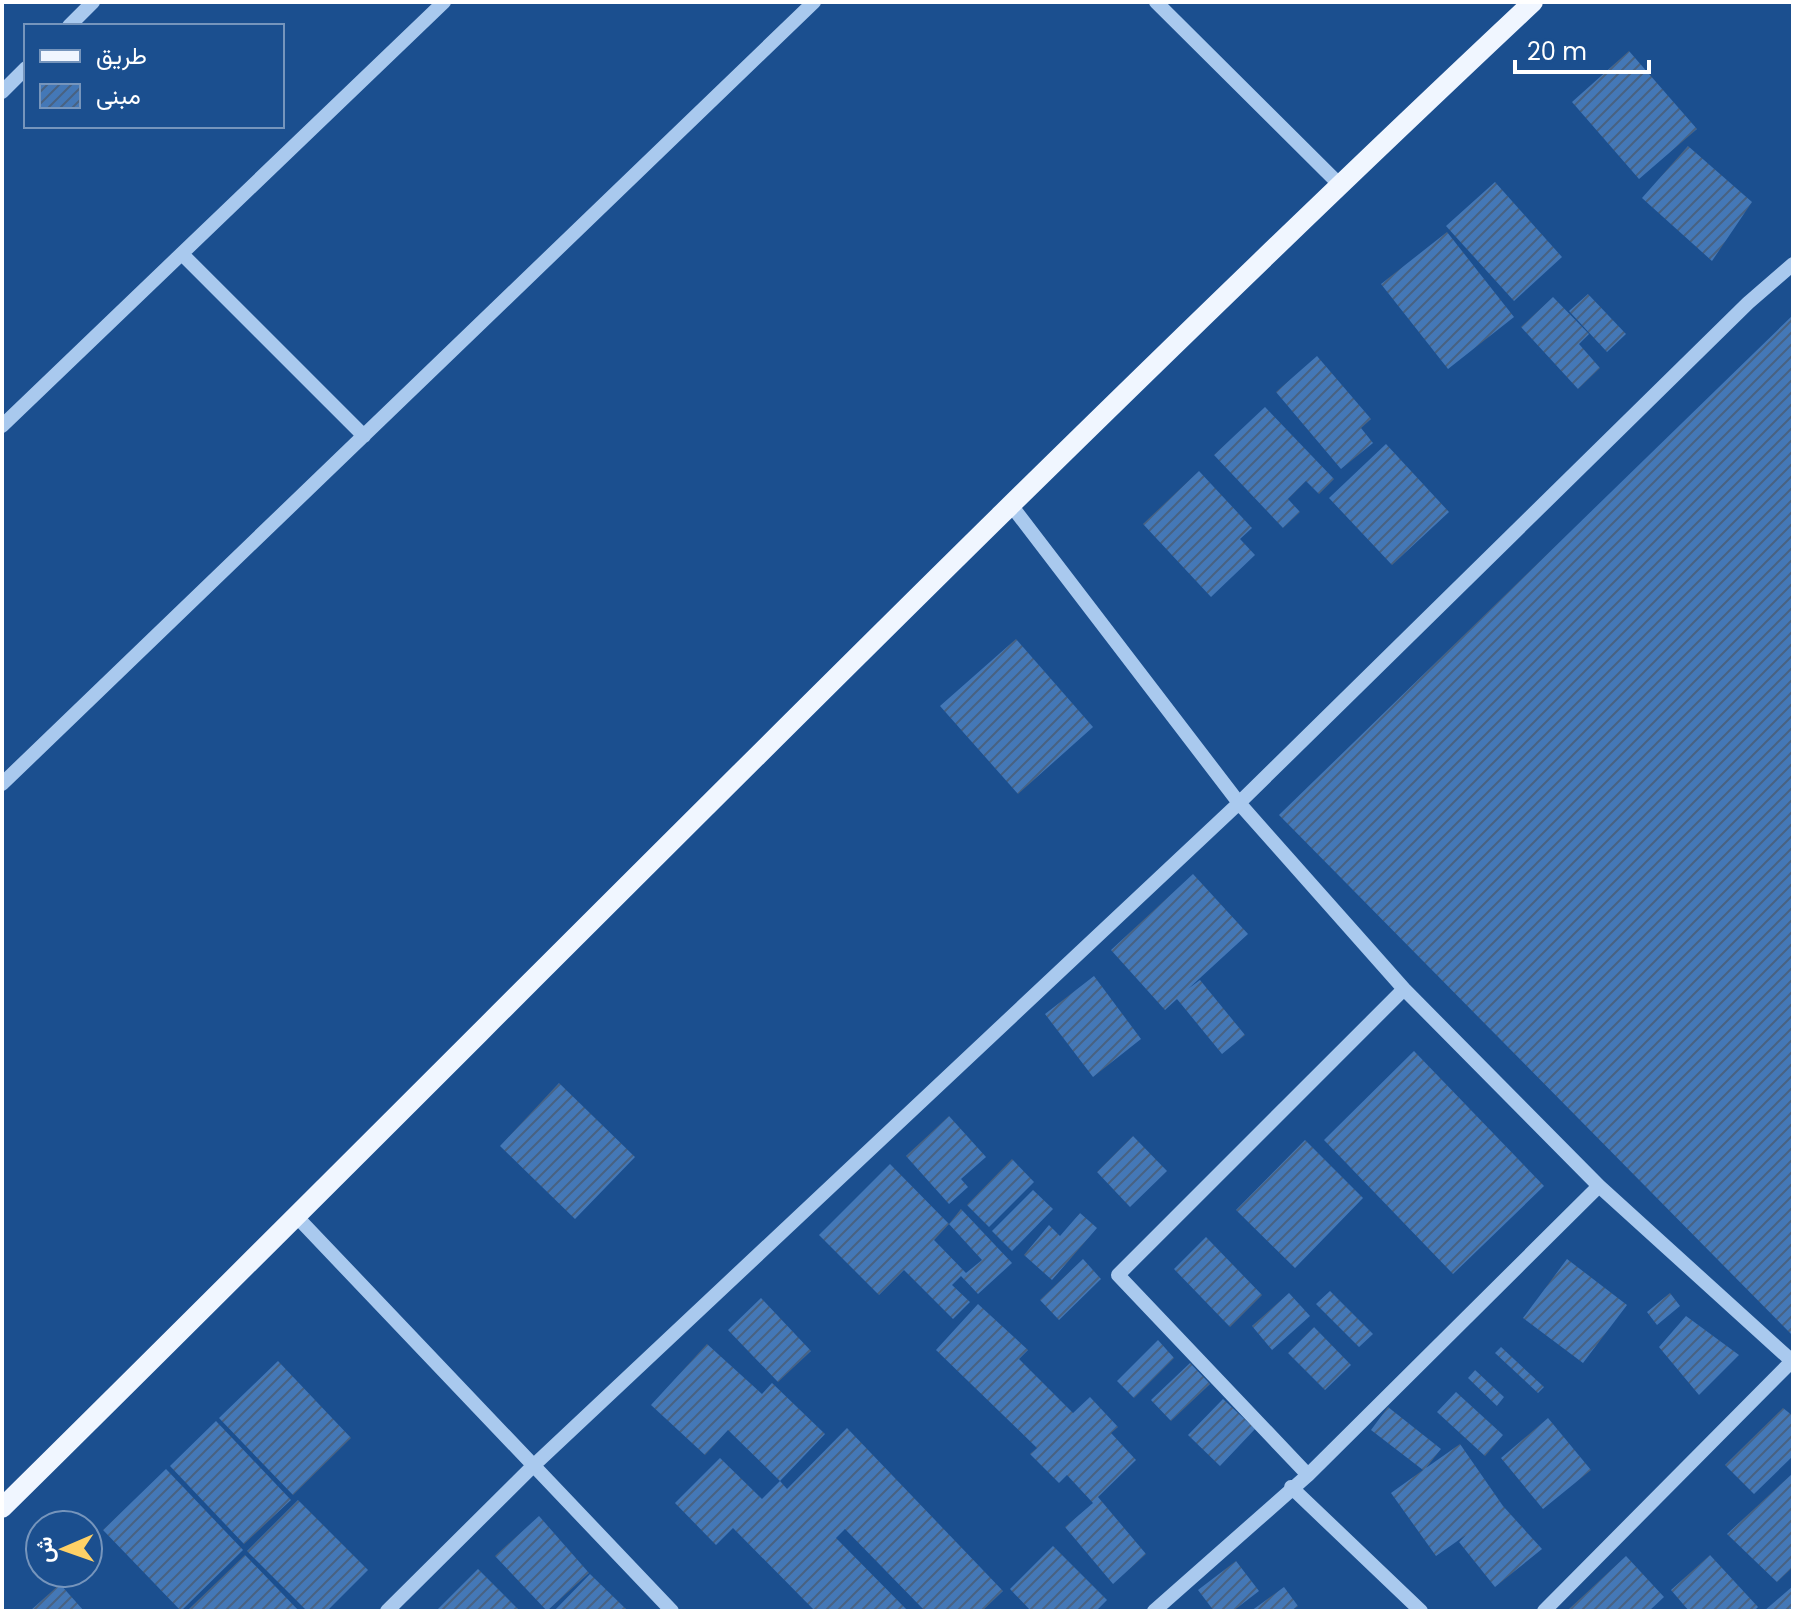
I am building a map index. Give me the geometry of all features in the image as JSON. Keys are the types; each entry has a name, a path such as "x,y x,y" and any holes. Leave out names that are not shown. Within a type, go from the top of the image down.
{"main road":[{"path":"2,1508 1011,505 1339,184 1533,2"}],"street":[{"path":"71,24 93,2"},
{"path":"2,426 444,2"},
{"path":"2,784 814,2"},
{"path":"1156,2 1339,184"},
{"path":"2,92 24,70"},
{"path":"183,255 364,436"},
{"path":"387,1611 532,1467 1239,803 1737,314 1793,264"},
{"path":"1011,505 1239,803 1404,989 1599,1186 1793,1362 1544,1611"},
{"path":"1308,1475 1118,1275 1404,989"},
{"path":"1154,1611 1308,1475 1599,1186"},
{"path":"297,1217 672,1611"},
{"path":"1291,1487 1421,1611"}],"building":[{"path":"1629,51 1697,129 1639,179 1572,102"},
{"path":"1688,146 1752,202 1712,261 1642,198"},
{"path":"1495,182 1562,257 1514,301 1446,226"},
{"path":"1447,232 1514,317 1448,369 1381,284"},
{"path":"1588,294 1626,334 1607,352 1569,311"},
{"path":"1553,297 1589,334 1579,344 1600,368 1578,389 1521,327"},
{"path":"1793,315 1793,1336 1279,815"},
{"path":"1317,356 1371,419 1361,428 1373,443 1341,469 1276,392"},
{"path":"1265,407 1334,479 1319,494 1306,481 1288,499 1300,512 1283,528 1214,455"},
{"path":"1386,444 1449,512 1392,565 1329,498"},
{"path":"1199,471 1252,528 1240,539 1255,555 1211,597 1143,524"},
{"path":"1016,639 1093,727 1018,794 940,706"},
{"path":"1193,874 1248,934 1188,989 1200,980 1245,1035 1222,1054 1177,999 1165,1010 1111,950"},
{"path":"1094,976 1141,1039 1093,1077 1045,1014"},
{"path":"1414,1051 1544,1186 1453,1274 1324,1140"},
{"path":"559,1083 635,1157 575,1219 500,1146"},
{"path":"949,1116 986,1157 961,1179 968,1187 949,1204 906,1156"},
{"path":"1133,1136 1167,1171 1130,1207 1097,1172"},
{"path":"1305,1140 1363,1198 1295,1268 1236,1210"},
{"path":"1012,1159 1034,1182 989,1227 967,1205"},
{"path":"890,1164 949,1224 961,1209 1012,1263 978,1294 961,1276 952,1285 970,1302 953,1319 904,1270 879,1295 819,1235","holes":["949,1224 982,1260 966,1273 934,1240"]},
{"path":"1033,1190 1053,1209 1012,1251 992,1231"},
{"path":"1080,1213 1097,1228 1052,1280 1024,1255 1049,1225 1060,1236"},
{"path":"1206,1237 1262,1295 1230,1327 1174,1269"},
{"path":"1083,1259 1101,1279 1059,1320 1040,1300"},
{"path":"1567,1259 1627,1305 1583,1363 1523,1318"},
{"path":"1330,1291 1373,1334 1359,1347 1316,1304"},
{"path":"1289,1293 1310,1316 1272,1350 1252,1326"},
{"path":"1670,1293 1680,1306 1657,1325 1647,1312"},
{"path":"761,1298 811,1351 778,1382 728,1330"},
{"path":"978,1304 1028,1350 1019,1359 1073,1413 1090,1397 1118,1427 1111,1433 1136,1460 1098,1497 1146,1554 1113,1584 1065,1527 1093,1503 1067,1475 1059,1483 1030,1454 1037,1448 936,1350"},
{"path":"1686,1316 1739,1355 1699,1395 1659,1347"},
{"path":"1314,1327 1351,1365 1325,1390 1288,1353"},
{"path":"1158,1340 1174,1358 1134,1398 1117,1381"},
{"path":"707,1344 762,1394 772,1383 825,1434 780,1481 728,1430 705,1455 651,1405"},
{"path":"1501,1347 1544,1387 1538,1393 1495,1353"},
{"path":"278,1361 351,1438 293,1495 219,1418"},
{"path":"1190,1363 1210,1384 1171,1421 1151,1400"},
{"path":"1475,1370 1504,1397 1497,1406 1468,1378"},
{"path":"1456,1392 1503,1435 1485,1456 1437,1412"},
{"path":"1223,1399 1255,1429 1220,1466 1188,1435"},
{"path":"1388,1407 1441,1449 1426,1468 1460,1444 1503,1506 1542,1549 1495,1587 1459,1542 1466,1535 1436,1556 1391,1493 1423,1470 1371,1430"},
{"path":"1783,1408 1793,1416 1793,1456 1754,1494 1725,1465"},
{"path":"1548,1418 1591,1470 1543,1509 1501,1458"},
{"path":"216,1421 291,1500 244,1544 170,1466"},
{"path":"847,1428 1003,1591 982,1611 925,1611 845,1529 836,1538 908,1611 815,1611 733,1528 716,1545 675,1503 720,1458 762,1499 780,1481 787,1489"},
{"path":"166,1469 243,1550 181,1611 104,1529"},
{"path":"1793,1473 1793,1567 1777,1582 1727,1534"},
{"path":"298,1500 368,1570 327,1611 307,1611 247,1551"},
{"path":"539,1516 589,1573 547,1611 495,1556"},
{"path":"1053,1546 1107,1600 1096,1611 1031,1611 1010,1589"},
{"path":"245,1555 299,1611 187,1611"},
{"path":"1710,1555 1758,1607 1754,1611 1689,1611 1671,1590"},
{"path":"1626,1556 1664,1597 1649,1611 1567,1611"},
{"path":"1236,1561 1259,1591 1233,1611 1214,1611 1198,1590"},
{"path":"478,1569 520,1611 436,1611"},
{"path":"590,1574 628,1611 554,1611"},
{"path":"1793,1586 1793,1611 1764,1611"},
{"path":"1284,1587 1298,1606 1291,1611 1251,1611"},
{"path":"54,1589 64,1589 84,1611 30,1611"}]}
